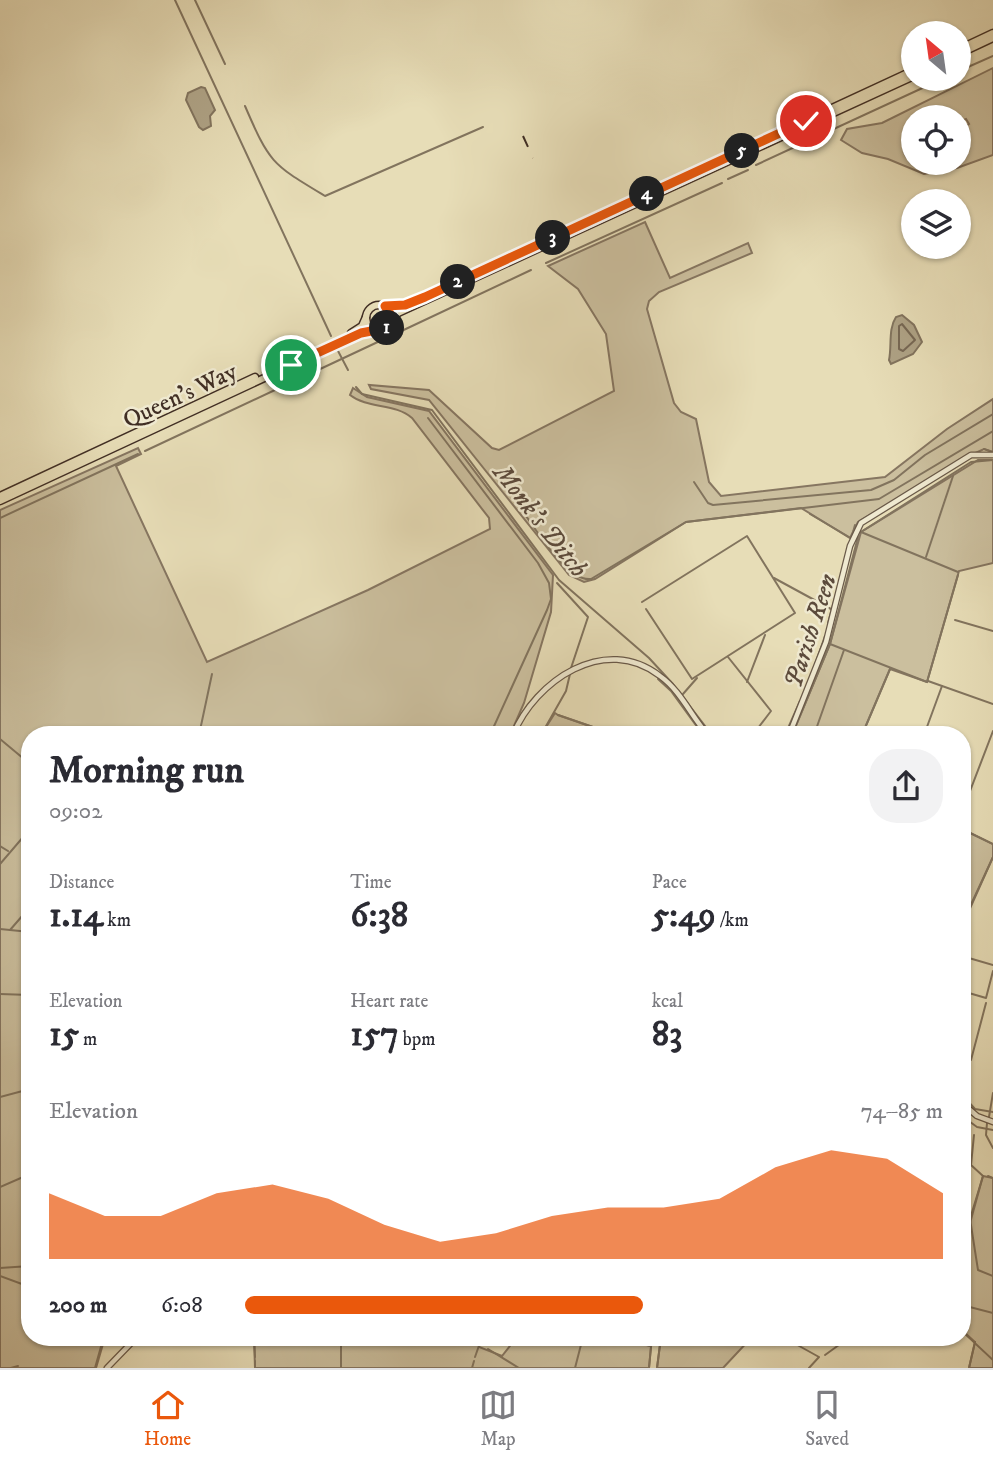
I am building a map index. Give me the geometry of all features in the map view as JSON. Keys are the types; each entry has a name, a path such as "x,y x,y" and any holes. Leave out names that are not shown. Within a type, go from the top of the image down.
{"main road":[{"path":"971,46 993,36"},
{"name":"Queen's Way","path":"0,496 357,330 374,306 405,305 425,297 901,79"},
{"name":"Queen's Way","path":"0,501 349,338 387,328 398,313 901,79"},
{"path":"385,306 392,320"},
{"path":"366,317 368,325 377,330"}],"street":[{"path":"793,726 826,642 850,546 861,523 971,455 993,455"},
{"path":"517,726 526,707 546,688 585,664 614,658 659,674 701,726"},
{"path":"971,1111 993,1122"},
{"path":"107,1368 128,1346"}],"shaded area":[{"path":"993,68 993,155 971,163 971,105 918,105 947,91 971,91 971,79"},
{"path":"901,114 901,164 862,153 841,140 847,129 882,123"},
{"path":"645,222 670,278 748,243 752,253 659,292 649,301 647,309 674,403 681,412 696,419 709,482 721,496 885,477 947,429 993,399 993,452 984,449 971,455 858,522 850,538 801,508 686,522 595,579 584,582 569,575 429,400 371,389 369,385 429,390 492,448 499,450 614,391 606,334 578,289 548,266"},
{"path":"353,388 367,397 429,411 553,575 551,612 524,703 514,726 21,726 21,1346 102,1346 96,1368 0,1368 0,510 138,448 141,454 116,466 207,662 368,590 490,529 489,518 412,418 398,410 365,402 350,395"},
{"path":"978,460 993,460 993,563 959,571 927,682 890,669 866,726 796,726 830,644 861,532"},
{"path":"555,713 590,726 547,726"},
{"path":"971,833 993,844 993,857 971,906"},
{"path":"983,1176 993,1178 993,1368 969,1368 975,1342 971,1338 971,1219"},
{"path":"254,1346 479,1346 502,1356 510,1346 651,1346 649,1368 255,1368"},
{"path":"660,1346 744,1346 723,1368 657,1368"}],"water":[{"path":"205,88 215,110 210,116 211,126 203,130 186,100 188,93"},
{"path":"902,315 914,325 922,342 913,354 891,364 889,360 892,327 896,317"}],"waterway":[{"name":"Monk's Ditch","path":"175,0 331,336"},
{"path":"195,0 225,64"},
{"path":"971,66 993,56"},
{"path":"756,165 916,91"},
{"path":"245,106 274,161 325,196 483,127"},
{"path":"728,179 748,170"},
{"path":"546,263 722,183"},
{"path":"393,335 531,270"},
{"name":"Monk's Ditch","path":"301,378 382,340"},
{"name":"Monk's Ditch","path":"337,349 348,370"},
{"path":"145,451 292,382"},
{"name":"Monk's Ditch","path":"356,387 362,394 432,410 559,580 649,658 705,726"},
{"path":"694,482 708,503 713,505 871,490 894,480 925,455 993,414"},
{"path":"428,418 538,563 549,583 551,599 547,610 494,726"},
{"path":"515,501 560,561 570,571 591,579 686,522 879,499 993,431"},
{"path":"984,449 993,452"},
{"path":"0,518 138,454"},
{"name":"Parish Reen","path":"861,532 971,462 993,460"},
{"path":"926,557 953,476"},
{"path":"810,514 849,537"},
{"path":"828,623 855,525"},
{"path":"861,532 958,572"},
{"path":"642,602 747,536 795,613 692,679 646,609"},
{"name":"Parish Reen","path":"796,726 830,644 858,537"},
{"path":"830,644 927,682 958,575"},
{"path":"774,578 831,609"},
{"path":"557,583 588,617 571,668"},
{"path":"955,620 993,631"},
{"path":"747,682 765,635"},
{"path":"812,673 825,636"},
{"path":"817,726 844,650"},
{"path":"728,657 771,711 760,726"},
{"path":"866,726 890,669"},
{"path":"201,726 212,674"},
{"path":"546,726 566,691 570,674"},
{"path":"683,694 697,678"},
{"path":"658,679 671,691 696,726"},
{"path":"928,681 993,704"},
{"path":"927,726 942,686"},
{"path":"789,726 800,701"},
{"path":"558,715 590,726"},
{"path":"971,788 993,731"},
{"path":"0,739 21,756"},
{"path":"971,833 993,844"},
{"path":"0,864 21,840"},
{"path":"0,846 8,851"},
{"path":"971,905 993,857"},
{"path":"10,930 21,917"},
{"path":"0,929 21,931"},
{"path":"971,959 993,965"},
{"path":"971,994 986,998 993,971"},
{"path":"0,994 21,995"},
{"path":"971,1060 986,1003"},
{"path":"0,1097 21,1091"},
{"path":"989,1117 993,1093"},
{"name":"Parish Reen","path":"971,1105 975,1109 993,1112"},
{"name":"Monk's Ditch","path":"971,1123 977,1127 993,1130"},
{"path":"987,1123 986,1135 993,1148"},
{"path":"971,1165 974,1135"},
{"path":"971,1165 983,1176 971,1216"},
{"path":"988,1176 993,1178"},
{"path":"0,1187 21,1178"},
{"path":"971,1225 978,1270 993,1276"},
{"path":"0,1248 0,1259"},
{"path":"0,1268 21,1267"},
{"path":"0,1276 21,1284"},
{"path":"971,1307 993,1313"},
{"path":"971,1339 993,1360"},
{"path":"969,1368 975,1342"},
{"path":"95,1368 101,1346"},
{"path":"254,1346 255,1357"},
{"path":"341,1346 341,1368"},
{"path":"475,1357 479,1346"},
{"path":"575,1368 581,1346"},
{"path":"649,1368 651,1346"},
{"path":"657,1368 660,1346"},
{"path":"799,1346 819,1357 809,1368"},
{"path":"825,1355 838,1346"},
{"path":"488,1349 519,1368"},
{"path":"255,1361 255,1368"},
{"path":"472,1368 474,1361"},
{"path":"11,1368 18,1366"}],"railway":[{"path":"523,136 533,158"}],"route":[{"path":"291,365 361,333 387,328 392,317 385,306 405,305 425,297 806,121"}]}
